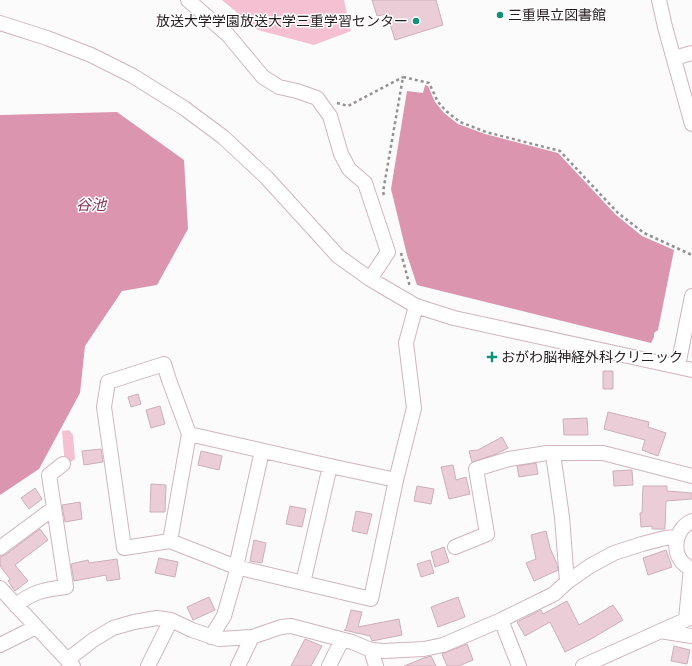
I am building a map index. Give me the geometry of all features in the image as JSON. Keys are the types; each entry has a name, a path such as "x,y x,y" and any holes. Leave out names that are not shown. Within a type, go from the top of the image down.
{"street":[{"path":"188,0 228,35 263,77 279,86 317,98 330,116 341,154 349,169 365,183 388,252 370,279"},
{"path":"659,0 692,124"},
{"path":"0,23 91,54 133,76 184,108 223,137 266,176 338,256 370,279 416,306 454,318 692,370"},
{"path":"674,58 692,53"},
{"path":"678,366 692,296"},
{"path":"170,541 189,434 164,364 108,382 104,407 124,548 170,541 237,567 371,599 396,480 414,408 406,343 416,306"},
{"path":"189,434 396,480"},
{"path":"211,637 224,616 237,567 262,451"},
{"path":"455,547 487,534 476,469 509,459 547,454 603,453 692,476"},
{"path":"553,454 562,517 567,582"},
{"path":"16,606 24,598 35,593 54,588 66,587 49,475 63,464"},
{"path":"302,583 330,466"},
{"path":"0,548 54,508"},
{"path":"583,666 689,618 692,568 682,562 677,554 676,546 677,537 681,529 687,523 692,521"},
{"path":"0,588 70,663 93,640 112,628 157,618 171,620 219,639 252,638 281,627 291,626 352,642 370,650 384,651 424,649 443,645 554,594 567,582 590,566 614,553 665,538 677,537"},
{"path":"148,666 171,620"},
{"path":"500,620 519,666"},
{"path":"0,645 36,627"},
{"path":"660,631 692,636"},
{"path":"238,666 252,638"},
{"path":"329,666 342,640"},
{"path":"370,650 376,666"}],"path":[{"path":"386,200 383,192 403,77"},
{"path":"317,98 348,106 403,77 429,83 438,102 446,111 460,122 486,132 560,151 618,213 644,233 692,254"},
{"path":"401,253 416,306"}],"shaded area":[{"path":"222,0 344,0 351,31 314,45 258,30"},
{"path":"69,430 73,435 75,459 65,466 62,431"}],"water":[{"path":"425,85 428,86 435,102 444,113 458,124 485,134 558,153 616,215 642,236 674,250 658,330 654,333 651,343 417,285 407,255 391,189 407,91 423,93"},
{"name":"谷池","path":"117,112 184,160 188,229 157,285 122,291 85,346 80,393 39,469 0,495 0,115"}],"building":[{"name":"放送大学学園放送大学三重学習センター","path":"372,0 436,0 443,25 395,40 387,14 377,16"},
{"path":"603,371 613,371 613,389 603,389"},
{"path":"138,394 141,404 131,407 128,397"},
{"path":"160,406 165,424 151,428 146,410"},
{"path":"608,412 649,422 648,427 666,433 658,456 642,450 645,440 604,429"},
{"path":"587,418 588,435 564,435 563,419"},
{"path":"502,437 508,448 496,454 472,462 469,451 478,450"},
{"path":"101,449 103,462 84,465 82,451"},
{"path":"201,451 222,456 219,470 198,465"},
{"path":"536,463 538,474 519,477 517,466"},
{"path":"453,465 456,480 466,477 470,494 449,499 441,467"},
{"path":"632,470 633,485 614,486 613,471"},
{"path":"151,484 166,485 165,512 150,512"},
{"path":"417,486 434,489 431,504 414,501"},
{"path":"643,486 667,486 667,491 692,493 692,499 666,501 665,529 652,529 652,526 641,527 640,513 642,513"},
{"path":"35,488 42,499 29,509 21,498"},
{"path":"80,502 82,519 65,522 62,505"},
{"path":"290,506 306,509 302,527 286,524"},
{"path":"356,511 372,514 367,534 352,531"},
{"path":"40,529 48,540 15,565 28,581 15,591 8,581 10,579 0,566 0,557 5,555"},
{"path":"546,531 558,570 534,581 526,563 536,559 531,535"},
{"path":"254,540 266,543 262,563 250,561"},
{"path":"444,547 449,562 435,567 431,552"},
{"path":"666,550 672,567 648,575 643,558"},
{"path":"159,558 178,562 175,577 155,573"},
{"path":"117,559 120,579 107,581 106,575 74,581 71,564 88,560 89,563"},
{"path":"430,560 434,573 421,577 417,564"},
{"path":"209,597 215,610 193,620 187,607"},
{"path":"458,597 465,617 438,627 431,607"},
{"path":"567,601 579,625 613,605 623,620 565,652 550,622 525,636 517,622 541,610 543,614"},
{"path":"351,610 362,612 358,627 399,619 402,635 372,641 370,636 344,630 346,629"},
{"path":"305,639 322,646 311,666 291,666"},
{"path":"467,644 473,660 459,666 447,666 442,654"},
{"path":"674,646 690,650 687,664 671,661"},
{"path":"431,656 436,666 404,666 424,658"}],"place":[{"name":"三重県立図書館","path":"500,15"},
{"name":"放送大学学園放送大学三重学習センター","path":"416,21"},
{"name":"おがわ脳神経外科クリニック","path":"492,357"}]}
